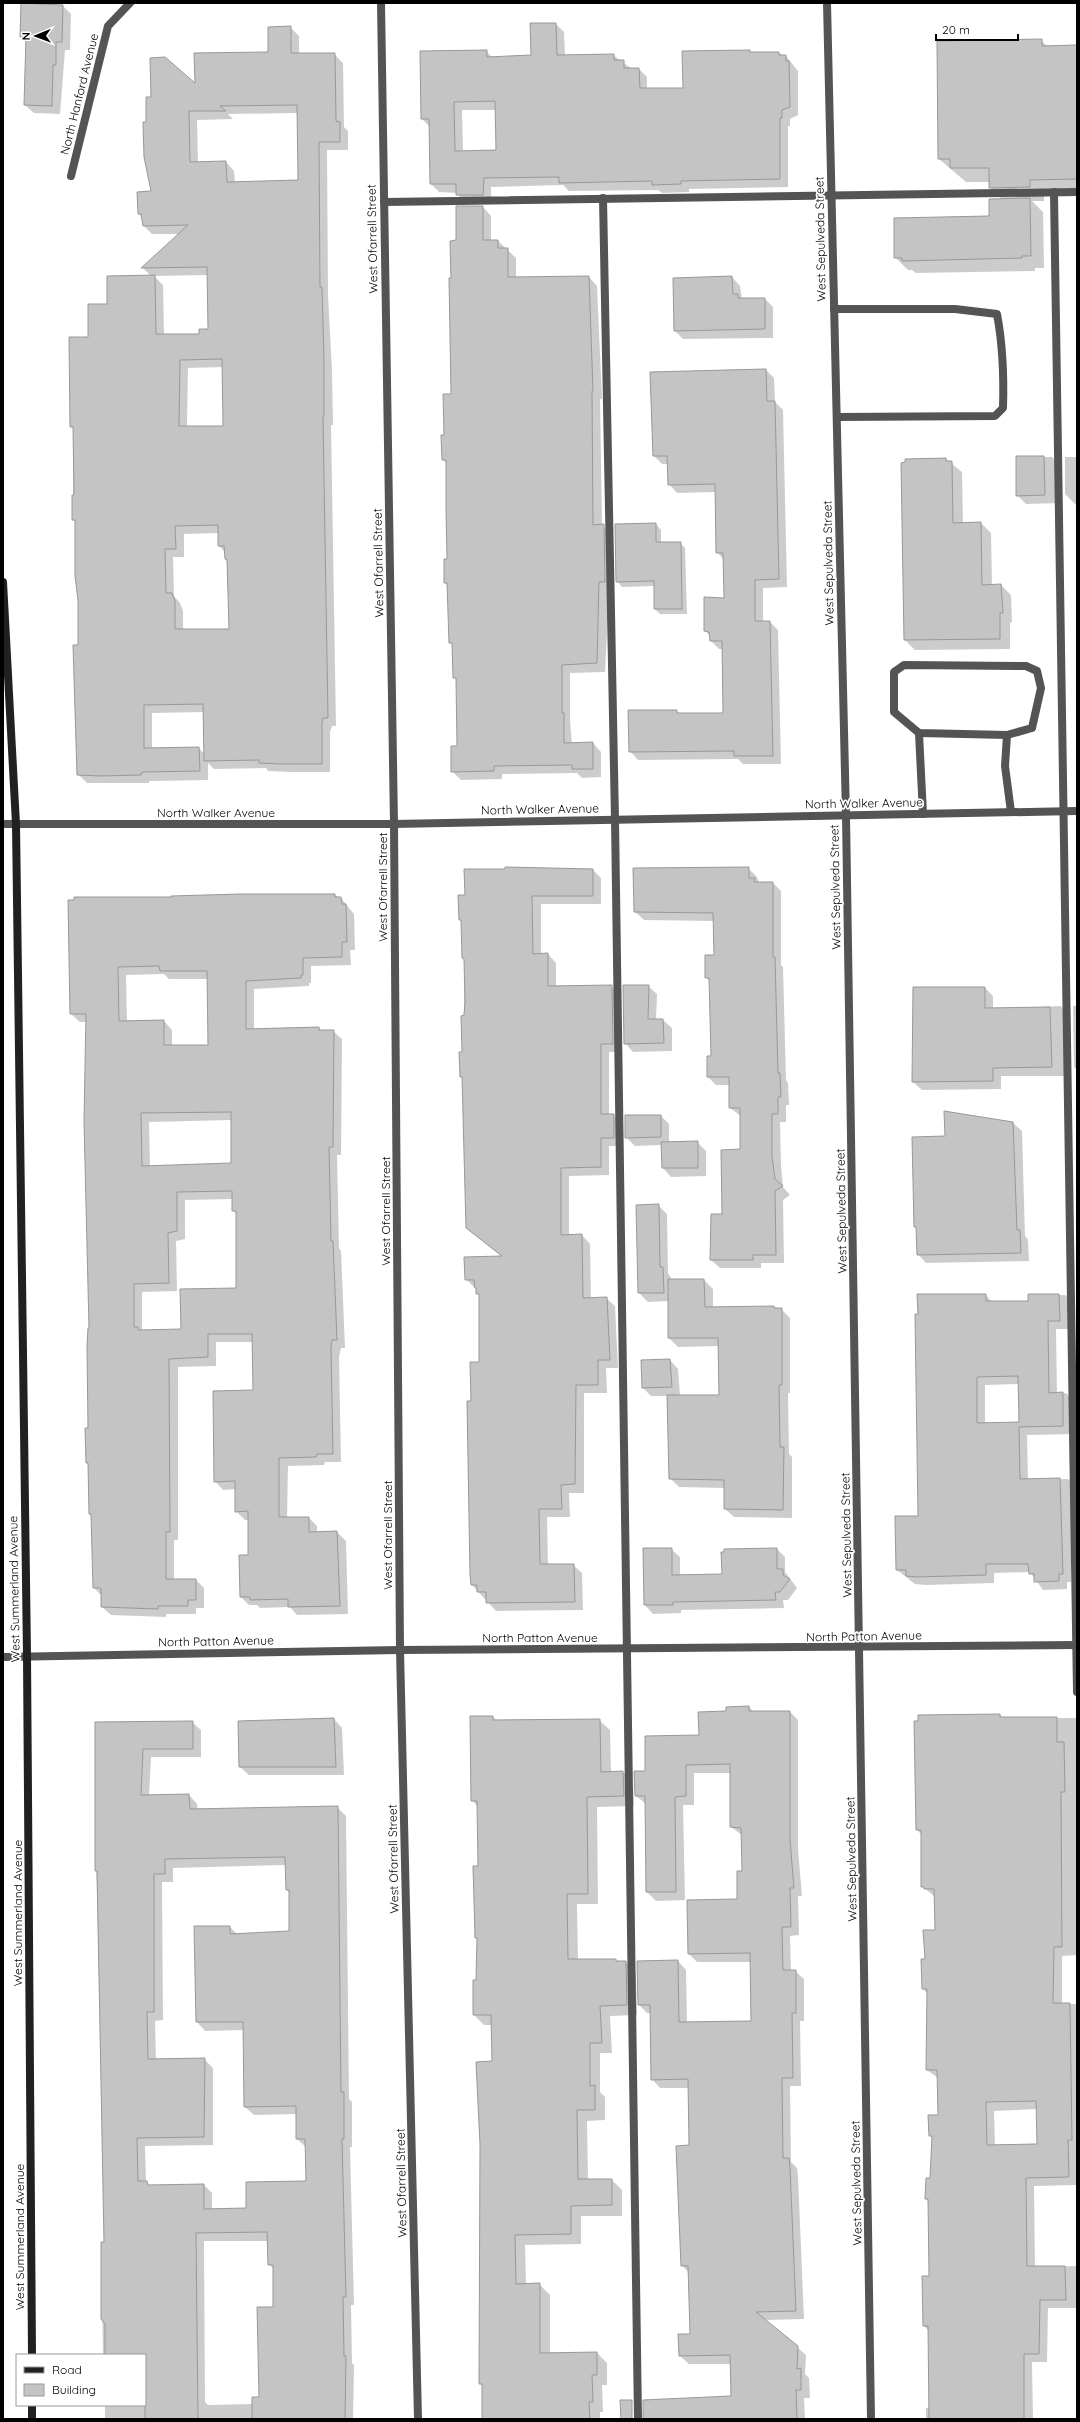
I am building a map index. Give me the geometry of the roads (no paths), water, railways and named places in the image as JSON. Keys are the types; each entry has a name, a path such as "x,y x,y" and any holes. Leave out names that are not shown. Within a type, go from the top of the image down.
{"main road":[{"name":"West Summerland Avenue","path":"3,582 16,824 27,1656 32,2354"},
{"path":"32,2406 32,2419"}],"street":[{"name":"North Hanford Avenue","path":"71,176 108,26 130,3"},
{"name":"West Ofarrell Street","path":"381,3 394,824 400,1650 418,2419"},
{"name":"West Sepulveda Street","path":"827,3 846,816 871,2419"},
{"path":"1054,192 1065,811 1077,1692"},
{"path":"384,202 831,194 1077,192"},
{"path":"603,198 616,820 626,1649 638,2419"},
{"path":"834,309 955,309 997,314 1003,345 1004,379 1003,408 995,416 837,417"},
{"path":"904,665 1026,666 1037,671 1041,688 1032,728 1007,734 919,733 894,712 894,672 904,665"},
{"path":"919,733 923,814"},
{"path":"1007,734 1005,766 1011,812"},
{"name":"North Walker Avenue","path":"3,824 394,824 1077,811"},
{"name":"North Patton Avenue","path":"3,1657 400,1650 860,1648 1077,1645"}]}
